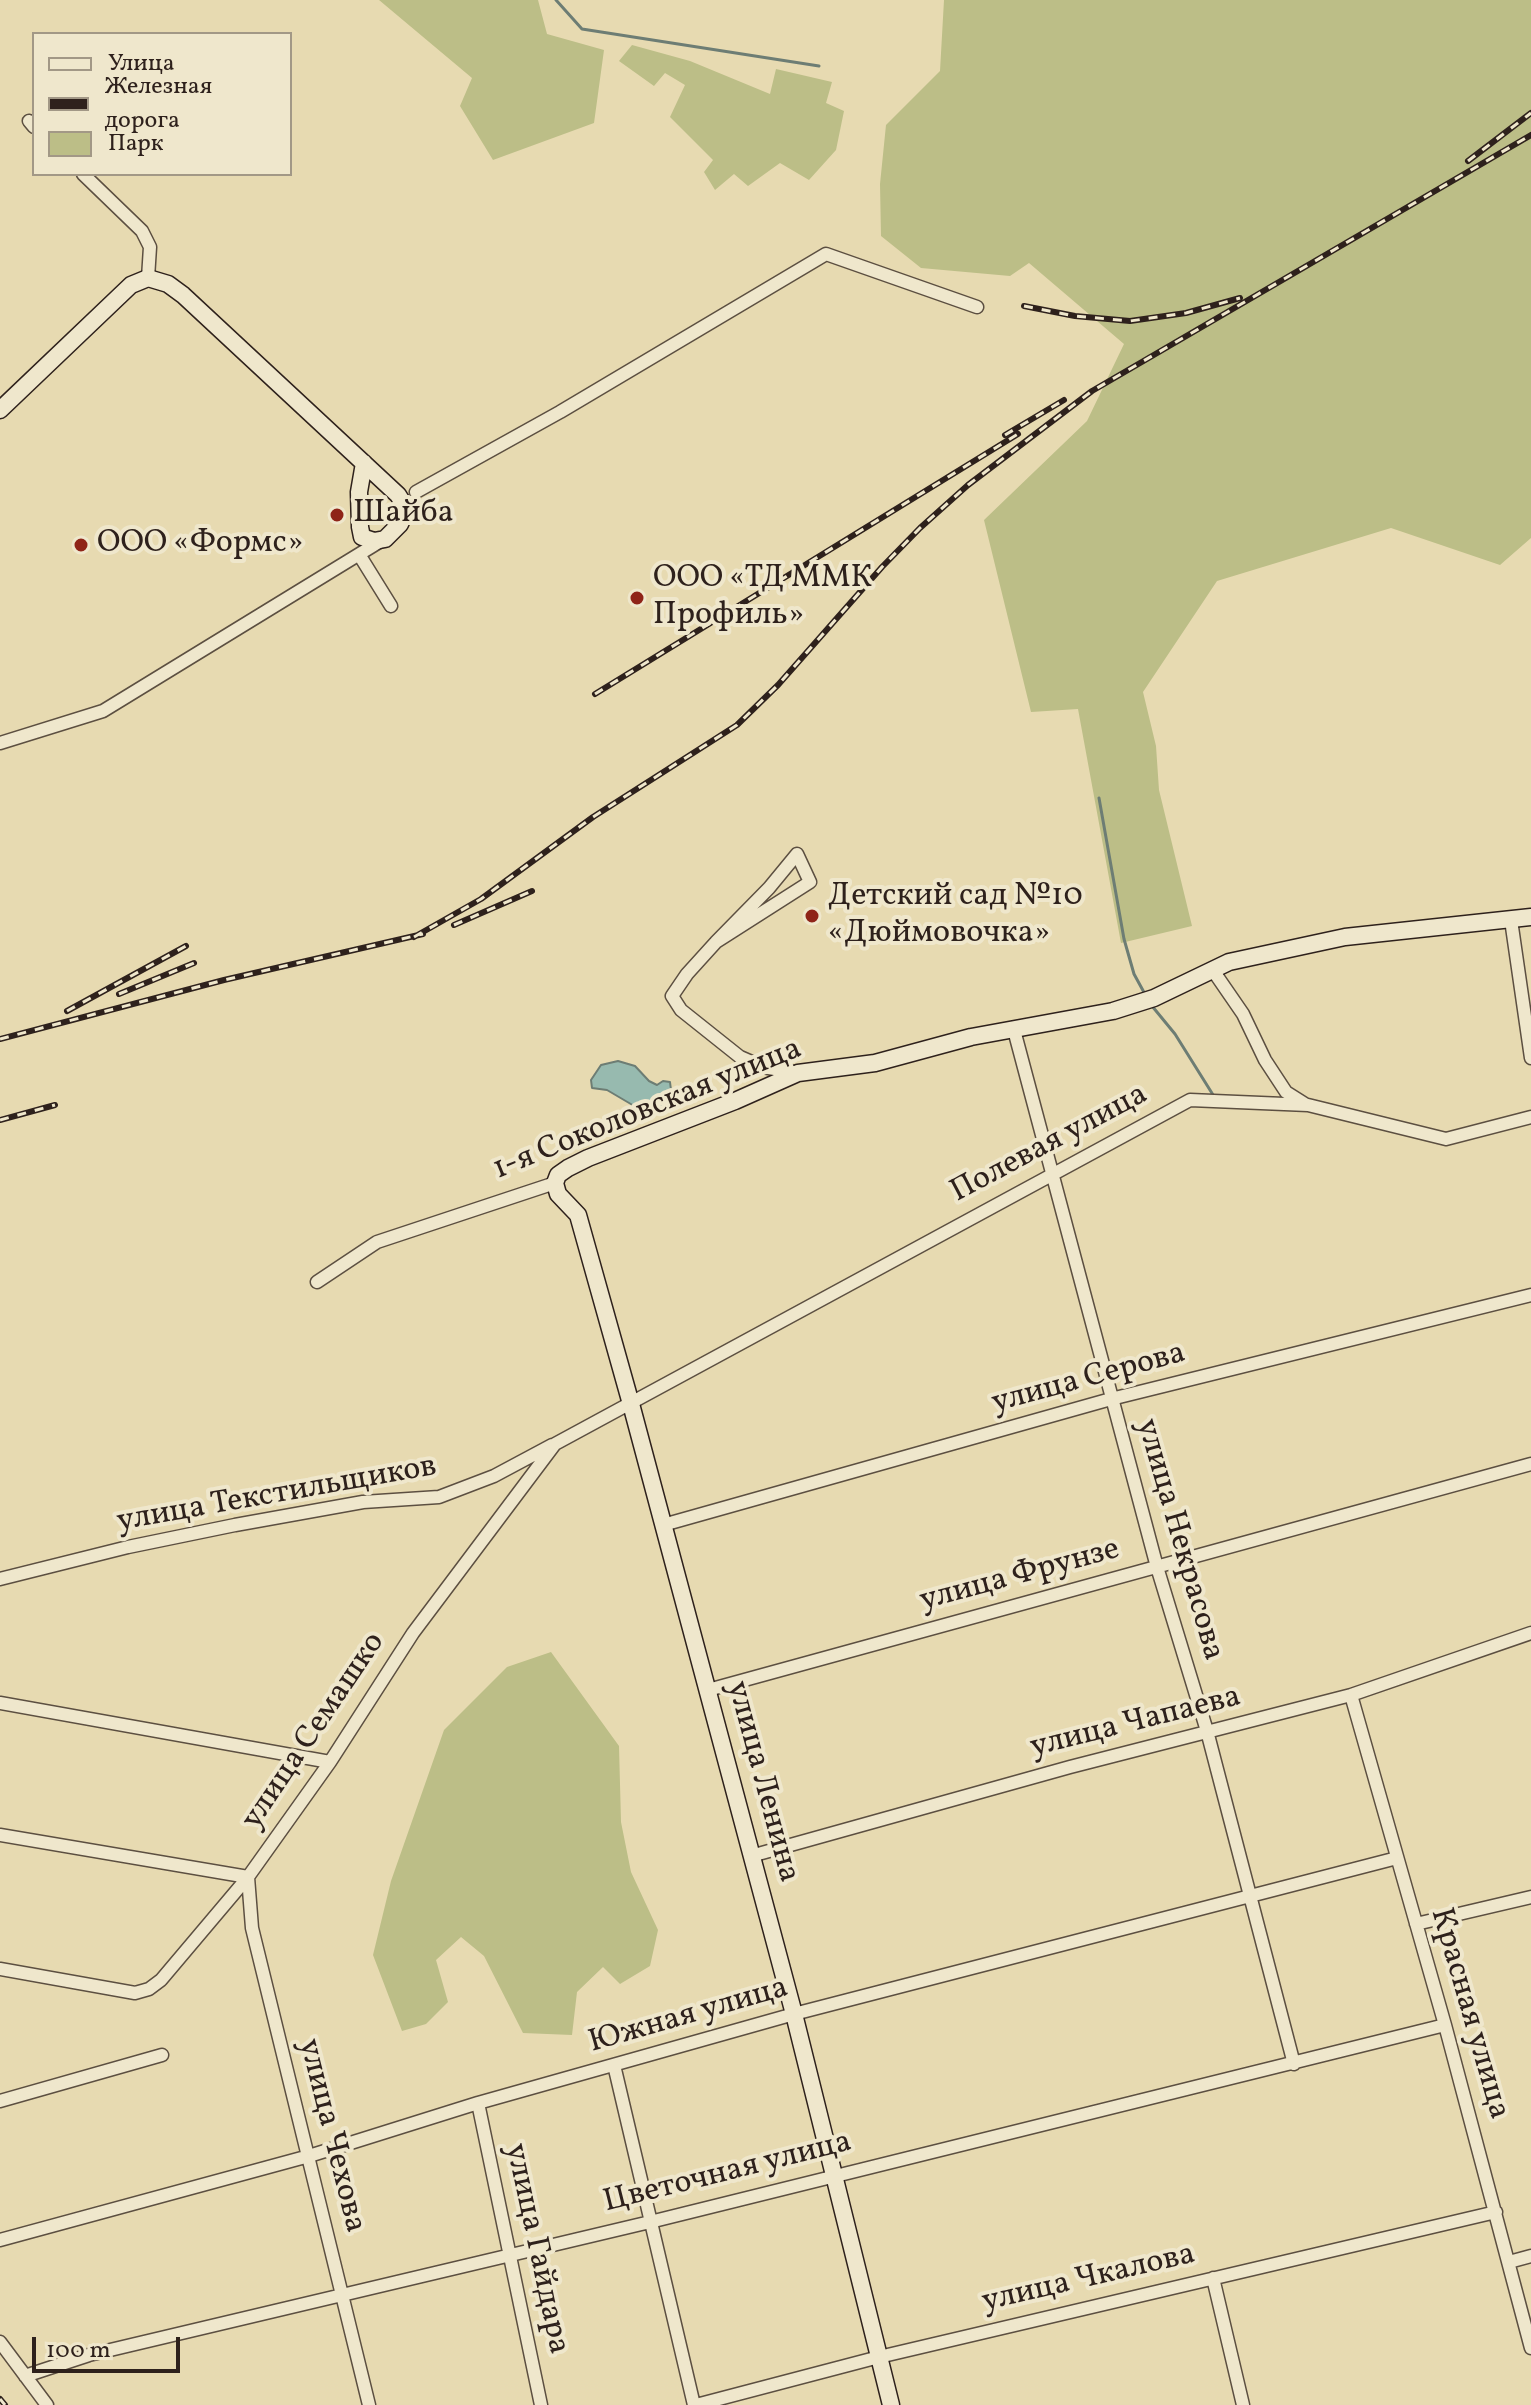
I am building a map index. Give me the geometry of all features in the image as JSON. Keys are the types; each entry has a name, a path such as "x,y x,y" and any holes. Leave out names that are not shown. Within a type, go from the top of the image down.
{"street":[{"path":"85,176 142,231 150,247 148,278"},
{"path":"0,743 103,711 374,541 385,539 400,524 416,492 719,320 826,254 977,307"},
{"path":"0,410 131,285 148,278 168,284 183,295 390,486 403,503 404,515"},
{"path":"364,463 358,513 362,549 391,606"},
{"path":"361,484 374,482 416,492"},
{"path":"716,942 810,882 797,854 769,888 716,942 687,974 672,996 681,1010 740,1057 763,1067 798,1073"},
{"name":"1-я Соколовская улица","path":"317,1282 377,1242 555,1183 558,1175 588,1158 798,1073 875,1063 971,1037 1113,1011 1150,999 1229,962 1345,937 1531,917"},
{"path":"1511,920 1531,1058"},
{"path":"1212,969 1243,1014 1265,1060 1286,1092 1308,1105"},
{"name":"улица Некрасова","path":"1014,1030 1157,1567 1207,1731 1294,2064"},
{"name":"Полевая улица","path":"631,1404 1190,1100 1308,1105 1446,1139 1531,1117"},
{"name":"улица Ленина","path":"555,1183 558,1194 578,1215 631,1404 794,2014 891,2405"},
{"name":"улица Серова","path":"663,1525 1111,1399 1531,1295"},
{"name":"улица Семашко","path":"0,1969 135,1993 149,1989 175,1965 248,1877 330,1762 413,1633 555,1444 631,1404"},
{"name":"улица Текстильщиков","path":"0,1579 128,1547 306,1512 363,1502 439,1497 494,1476 555,1444"},
{"name":"улица Фрунзе","path":"708,1690 1531,1464"},
{"name":"улица Чапаева","path":"751,1856 1207,1731 1351,1695 1531,1633"},
{"name":"Красная улица","path":"1351,1695 1445,2025 1531,2348"},
{"path":"0,1703 330,1762"},
{"path":"0,1835 248,1877"},
{"name":"Южная улица","path":"0,2240 309,2156 478,2103 794,2014 1397,1858"},
{"name":"улица Чехова","path":"248,1877 252,1928 369,2405"},
{"path":"1416,1924 1531,1897"},
{"name":"Цветочная улица","path":"25,2376 89,2355 650,2222 1445,2025"},
{"path":"0,2101 162,2055"},
{"path":"614,2065 695,2405"},
{"name":"улица Гайдара","path":"478,2103 541,2405"},
{"name":"улица Чкалова","path":"695,2405 879,2357 1496,2212"},
{"path":"1509,2262 1531,2256"},
{"path":"1213,2278 1243,2405"},
{"path":"0,2342 47,2405"}],"green space":[{"path":"379,0 538,0 547,34 604,50 594,123 493,160 460,106 472,78"},
{"path":"944,0 1531,0 1531,538 1500,565 1391,528 1217,581 1143,692 1156,746 1159,790 1192,926 1121,943 1078,709 1031,712 984,520 1087,421 1124,344 1029,263 1010,276 921,268 881,236 880,184 886,125 940,71"},
{"path":"632,45 690,61 770,94 776,69 832,82 826,103 844,111 836,150 809,180 780,163 748,186 734,174 715,190 704,172 713,160 670,117 685,85 665,73 654,86 619,61"},
{"path":"551,1652 619,1746 621,1822 631,1872 658,1930 650,1966 620,1984 603,1967 577,1992 572,2035 523,2033 484,1956 461,1937 436,1960 448,2002 426,2024 402,2031 373,1955 391,1881 444,1730 507,1667"}],"water":[{"path":"618,1061 635,1066 657,1085 663,1081 670,1082 672,1098 661,1109 641,1110 607,1090 592,1088 591,1080 601,1065"}],"waterway":[{"path":"556,0 582,29 819,66"},
{"path":"1099,798 1124,939 1134,974 1146,996"},
{"path":"1152,1006 1175,1034 1215,1098"}],"railway":[{"path":"1468,161 1531,113"},
{"path":"414,937 481,899 593,817 737,725 778,685 920,528 968,485 1092,391 1531,135"},
{"path":"1024,306 1075,316 1130,321 1186,313 1240,298"},
{"path":"1005,435 1064,400"},
{"path":"595,694 1018,434"},
{"path":"454,925 532,891"},
{"path":"0,1039 224,980 423,934"},
{"path":"67,1011 186,946"},
{"path":"119,994 194,963"},
{"path":"0,1120 55,1105"},
{"path":"0,2399 5,2405"}],"place":[{"name":"Шайба","path":"337,515"},
{"name":"ООО «Формс»","path":"81,545"},
{"name":"ООО «ТД ММК Профиль»","path":"637,598"},
{"name":"Детский сад №10 «Дюймовочка»","path":"812,916"}]}
